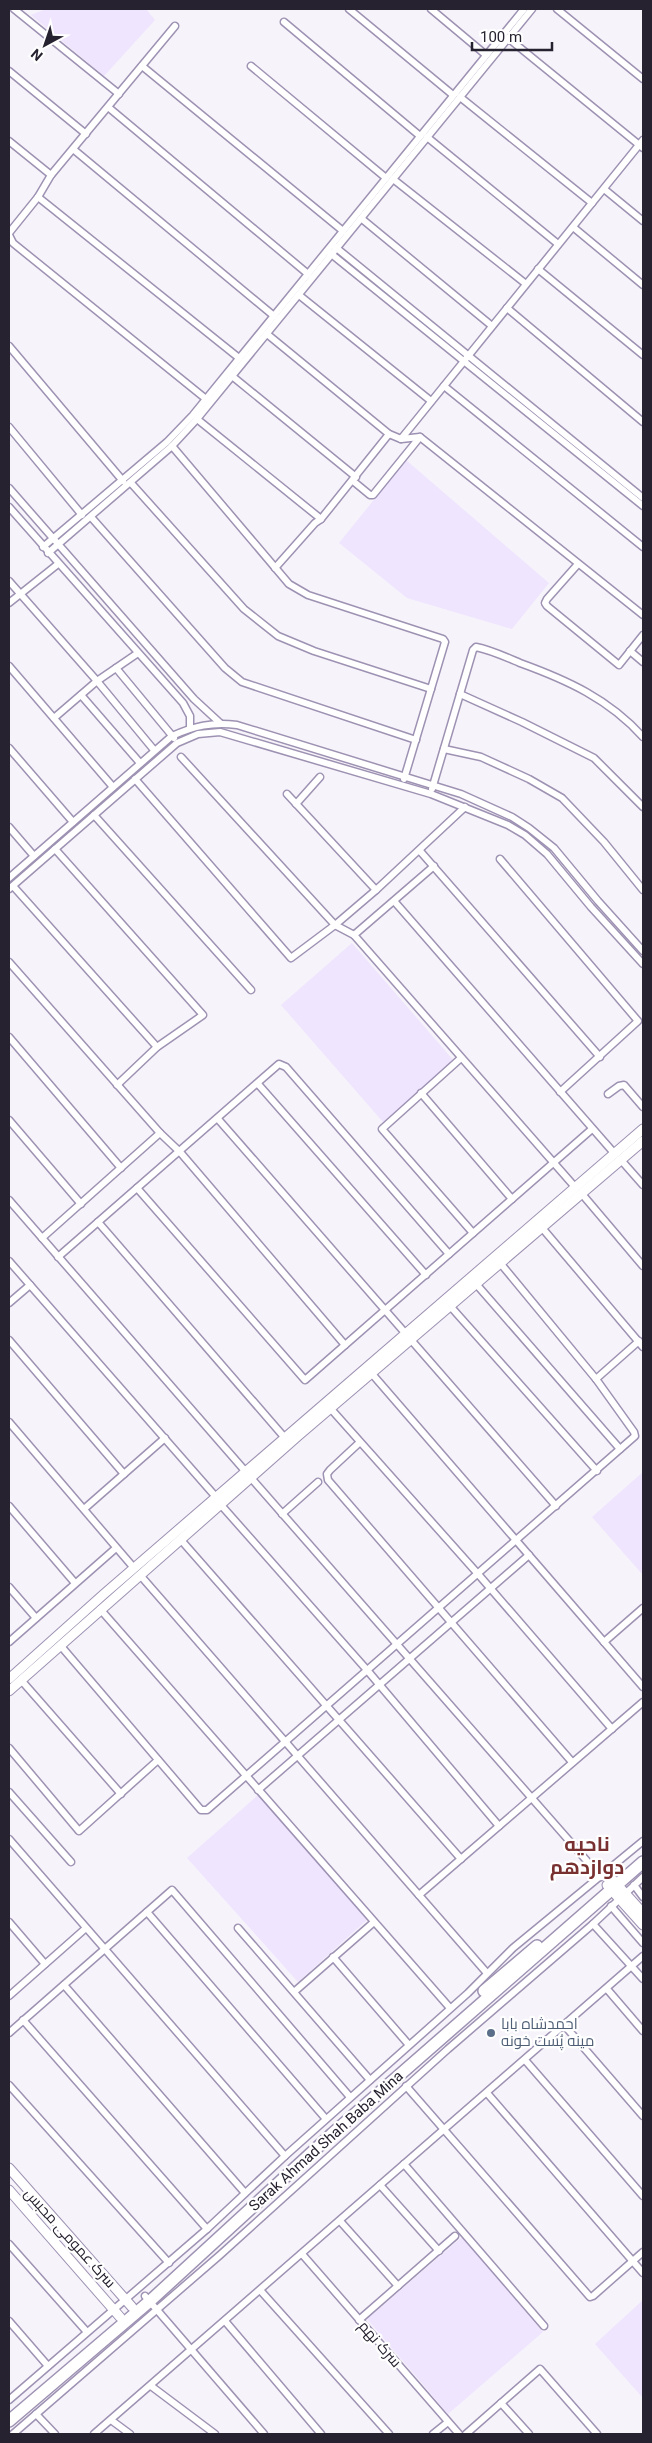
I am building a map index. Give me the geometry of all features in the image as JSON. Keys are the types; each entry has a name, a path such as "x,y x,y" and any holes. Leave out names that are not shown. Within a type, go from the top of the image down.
{"highway":[{"path":"613,1887 643,1853"},
{"path":"9,2421 150,2302 327,2128 643,1862"},
{"path":"9,2412 117,2313 129,2304 150,2302"}],"street":[{"path":"14,9 119,94"},
{"path":"349,9 592,203"},
{"path":"431,9 486,54"},
{"path":"43,548 197,419 299,295 332,250 343,231 532,9"},
{"path":"557,9 643,80"},
{"path":"456,96 520,10"},
{"path":"284,22 558,244"},
{"path":"176,26 51,176 38,197 9,234 13,243 206,399"},
{"path":"401,439 558,244 642,144 508,38"},
{"path":"142,66 343,231"},
{"path":"251,66 526,284"},
{"path":"9,71 86,134"},
{"path":"108,107 308,274"},
{"path":"9,141 51,176"},
{"path":"73,149 274,316"},
{"path":"48,553 172,446 177,436 206,399 308,274 362,219 390,178"},
{"path":"604,188 643,221"},
{"path":"38,197 239,358"},
{"path":"362,219 492,326"},
{"path":"573,226 643,285"},
{"path":"332,250 643,498"},
{"path":"538,269 643,355"},
{"path":"299,295 431,401"},
{"path":"507,308 643,422"},
{"path":"267,334 389,434 401,439 420,437 643,615"},
{"path":"9,346 123,481"},
{"path":"466,358 643,506"},
{"path":"232,376 354,479 370,495 373,495 420,437"},
{"path":"444,386 643,547"},
{"path":"197,419 321,520"},
{"path":"9,427 82,515"},
{"path":"275,568 315,522 321,520 389,434"},
{"path":"172,446 289,584 308,595 443,639 445,642 402,785"},
{"path":"131,483 244,609 278,636 314,651 431,689"},
{"path":"9,488 194,699 220,723"},
{"path":"9,508 186,708 190,716 190,728"},
{"path":"91,517 225,668 242,682 416,740"},
{"path":"9,603 58,564"},
{"path":"578,564 545,603 615,664 619,665 643,635"},
{"path":"9,581 97,680 154,750"},
{"path":"431,794 473,650 476,647 557,676 592,693 614,709 643,737"},
{"path":"630,651 643,662"},
{"path":"54,718 97,680 138,653"},
{"path":"9,666 113,787"},
{"path":"116,668 177,743"},
{"path":"460,694 594,758 643,807"},
{"path":"81,695 140,763"},
{"path":"9,878 172,736 190,728 220,723 237,725 461,794 512,817 544,839 643,951"},
{"path":"636,729 643,724"},
{"path":"157,1047 11,888 177,743 198,734 220,732 402,785 431,794 508,825 538,845 643,964"},
{"path":"9,748 73,822"},
{"path":"444,750 481,757 529,779 562,798 604,842 643,890"},
{"path":"181,757 335,925 354,935 575,1187"},
{"path":"296,804 320,776"},
{"path":"135,779 288,956 295,957 376,890 465,807"},
{"path":"287,794 376,890"},
{"path":"94,815 251,990"},
{"path":"9,827 34,856"},
{"path":"55,849 203,1015 157,1047 117,1085"},
{"path":"420,851 600,1057"},
{"path":"500,859 638,1021 560,1092"},
{"path":"354,935 434,866"},
{"path":"394,901 614,1153"},
{"path":"9,962 160,1133 180,1152 345,1345"},
{"path":"9,1037 121,1168"},
{"path":"461,1058 382,1129 473,1233"},
{"path":"58,1257 279,1064 286,1066 449,1254"},
{"path":"258,1084 426,1275"},
{"path":"608,1094 619,1086 624,1085 643,1107"},
{"path":"422,1093 512,1199"},
{"path":"218,1118 556,1506"},
{"path":"9,1120 81,1204"},
{"path":"9,1691 100,1610 137,1571 181,1540 221,1505 285,1438 378,1364 643,1128"},
{"path":"138,1188 305,1380 592,1129"},
{"path":"42,1238 160,1133"},
{"path":"409,1337 451,1307 643,1141"},
{"path":"621,1160 643,1185"},
{"path":"582,1194 643,1266"},
{"path":"9,1200 408,1660 530,1799 613,1887 643,1925"},
{"path":"98,1222 285,1438"},
{"path":"542,1229 641,1344 596,1379"},
{"path":"10,1263 216,1497"},
{"path":"60,1645 204,1812 245,1777 635,1436 596,1379 501,1264"},
{"path":"9,1303 30,1285"},
{"path":"477,1285 620,1449"},
{"path":"451,1307 597,1471"},
{"path":"9,1340 124,1474"},
{"path":"9,1680 137,1571 216,1497 248,1475 373,1375 378,1364"},
{"path":"373,1375 643,1687"},
{"path":"331,1410 491,1588 612,1729"},
{"path":"9,1422 116,1548 486,1972"},
{"path":"84,1509 165,1438"},
{"path":"359,1443 330,1470 327,1474 328,1480 572,1762"},
{"path":"282,1514 318,1482"},
{"path":"221,1505 380,1685 499,1826"},
{"path":"9,1506 75,1583"},
{"path":"181,1540 461,1859"},
{"path":"9,1642 116,1548"},
{"path":"258,1790 529,1555"},
{"path":"9,1587 36,1618"},
{"path":"604,1642 643,1608"},
{"path":"100,1610 450,2008"},
{"path":"21,1680 121,1794"},
{"path":"419,1895 643,1702"},
{"path":"9,1748 79,1831 158,1760"},
{"path":"9,1792 71,1862"},
{"path":"9,1839 285,2156"},
{"path":"643,1841 613,1887 612,1906 643,1943"},
{"path":"129,2304 168,2263 207,2229 244,2192 450,2008 486,1972 539,1925 613,1887 634,1885 643,1877"},
{"path":"634,1885 643,1897"},
{"path":"613,1887 643,1913"},
{"path":"9,2033 172,1890 350,2097"},
{"path":"13,2434 36,2414 150,2302 220,2254 406,2086 612,1906"},
{"path":"147,1912 326,2119"},
{"path":"9,1922 45,1964"},
{"path":"294,1992 374,1922"},
{"path":"593,1924 643,1980"},
{"path":"9,1996 86,1928"},
{"path":"238,1928 370,2080"},
{"path":"94,2434 444,2129 487,2094 643,1956"},
{"path":"333,1957 409,2045"},
{"path":"64,1985 244,2192"},
{"path":"607,1989 643,2031"},
{"path":"23,2020 207,2229"},
{"path":"565,2026 643,2116"},
{"path":"525,2060 643,2196"},
{"path":"9,2085 168,2263"},
{"path":"406,2086 590,2296 643,2252"},
{"path":"487,2094 643,2273"},
{"path":"404,2164 544,2326"},
{"name":"سرک عمومی محبس","path":"9,2168 129,2304"},
{"path":"380,2186 439,2251"},
{"name":"سرک عمومی محبس","path":"9,2190 117,2313"},
{"path":"340,2221 398,2286"},
{"path":"359,2320 455,2236"},
{"path":"9,2244 88,2332"},
{"name":"سرک نهم","path":"302,2254 458,2434"},
{"path":"260,2290 389,2434"},
{"path":"150,2302 264,2434"},
{"path":"9,2400 88,2332 117,2313"},
{"path":"9,2321 48,2366"},
{"path":"225,2321 321,2434"},
{"path":"466,2434 540,2369 597,2434"},
{"path":"151,2386 215,2434"},
{"path":"501,2403 529,2434"},
{"path":"36,2414 55,2434"},
{"path":"111,2420 130,2434"},
{"path":"433,2434 448,2422"}],"shaded area":[{"path":"46,9 146,9 155,20 104,76 31,15"},
{"path":"406,460 549,583 512,629 407,598 339,543"},
{"path":"352,943 454,1061 383,1122 281,1005"},
{"path":"643,1472 643,1575 592,1517"},
{"path":"258,1795 368,1919 298,1982 187,1858"},
{"path":"462,2237 543,2332 448,2414 367,2319"},
{"path":"643,2300 643,2398 595,2344"}],"place":[{"name":"احمدشاه بابا مینه پُست خونه","path":"491,2033"}],"district":[{"name":"ناحیه دوازدهم","path":"587,1856"}]}
